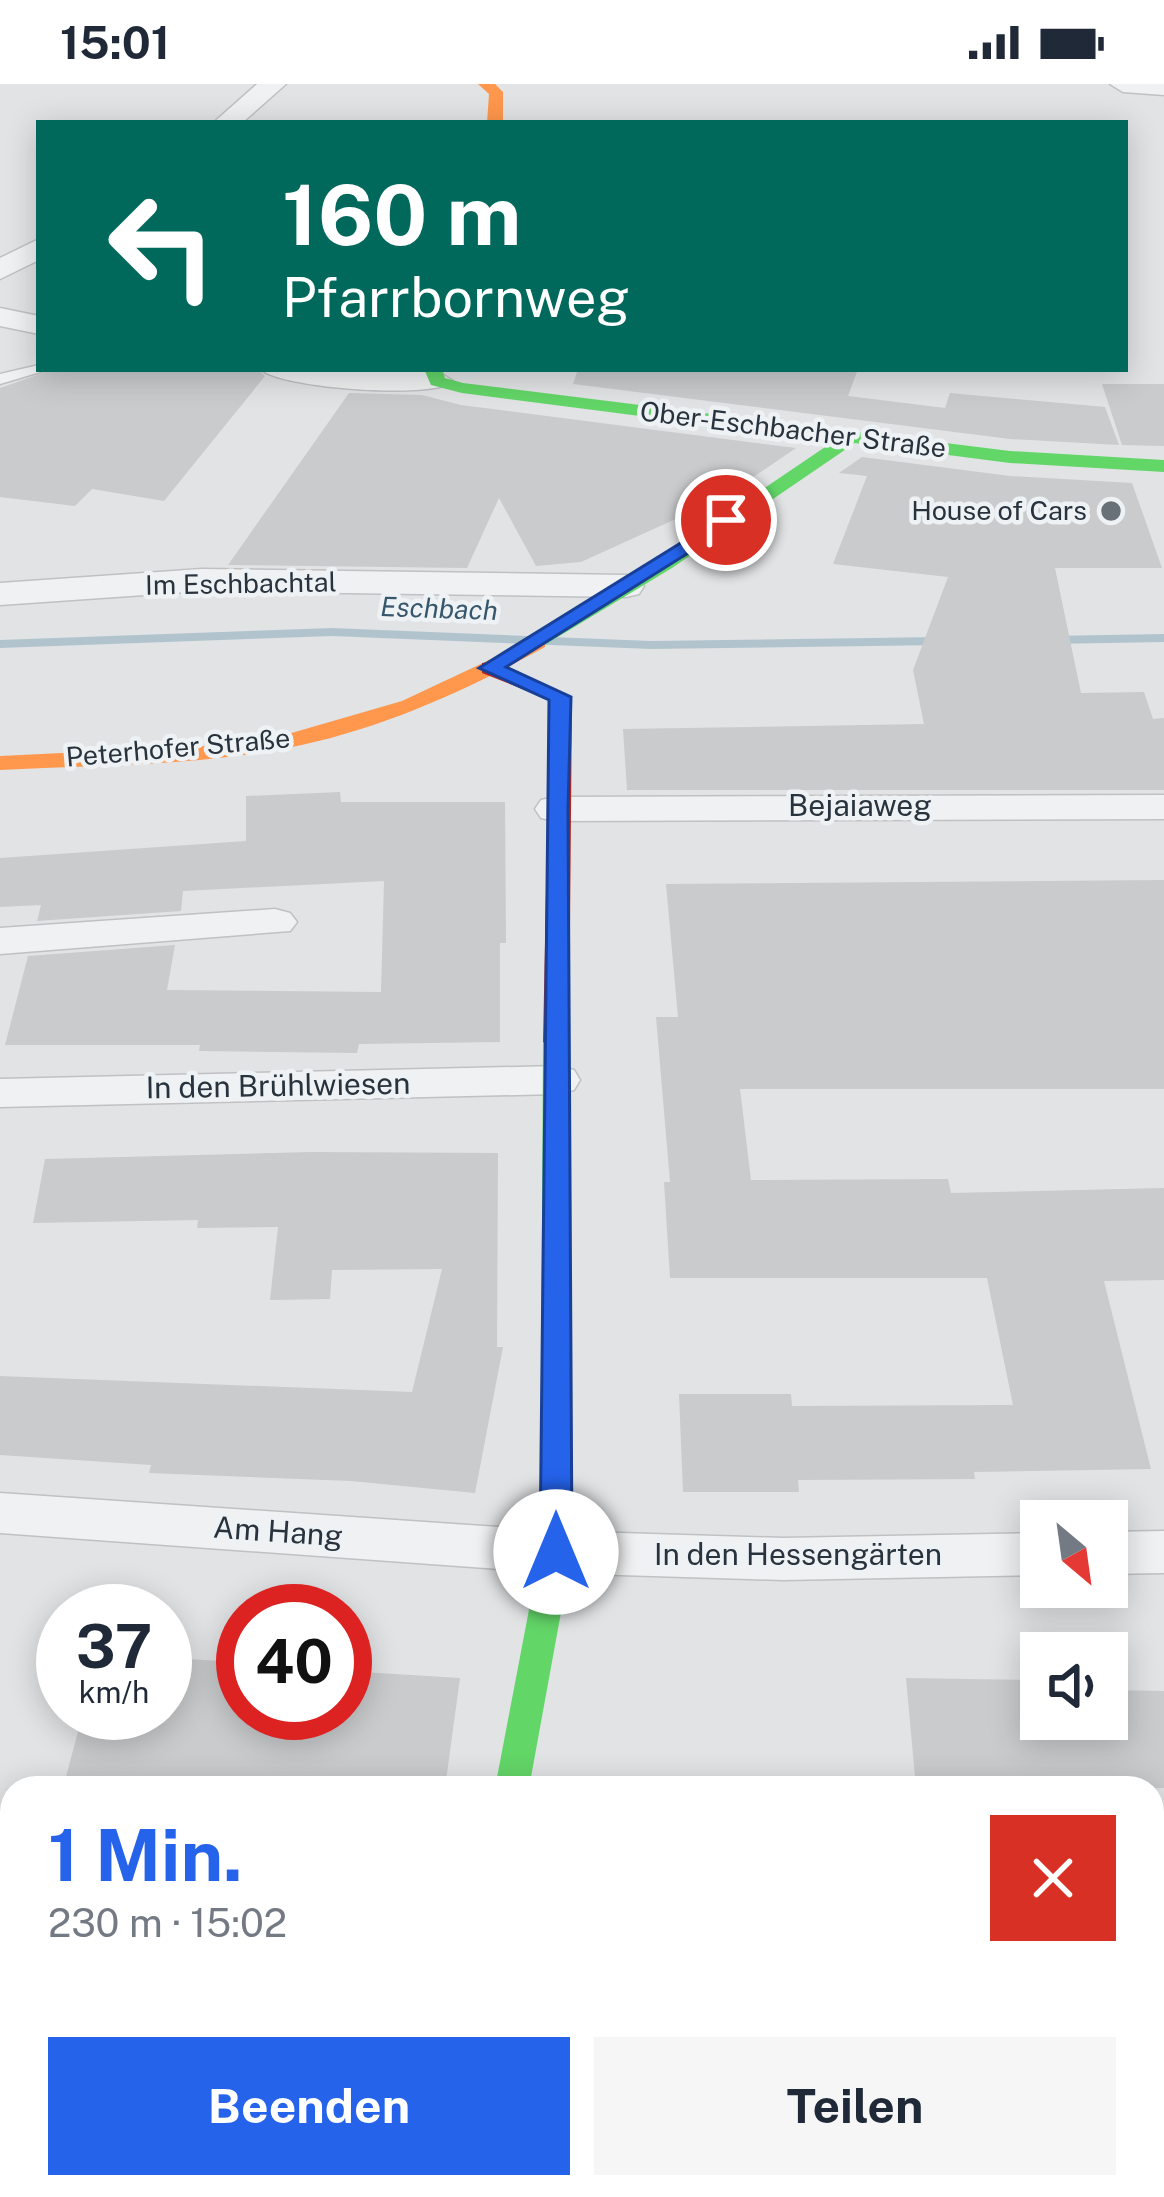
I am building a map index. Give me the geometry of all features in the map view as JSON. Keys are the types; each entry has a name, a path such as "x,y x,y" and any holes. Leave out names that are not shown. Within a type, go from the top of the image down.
{"street":[{"path":"230,120 273,84"},
{"path":"484,84 496,92 496,120"},
{"path":"1123,84 1164,87"},
{"path":"0,270 36,250"},
{"path":"0,317 36,324"},
{"path":"302,372 369,380 435,375"},
{"name":"Ober-Eschbacher Straße","path":"435,375 1010,457 1164,466"},
{"name":"Peterhofer Straße","path":"0,763 206,750 308,736 414,706 525,649 613,595 852,437"},
{"name":"Im Eschbachtal","path":"0,594 202,580 613,595"},
{"path":"490,668 560,697 556,1552 514,1776"},
{"name":"Bejaiaweg","path":"556,809 1164,807"},
{"path":"0,941 275,922"},
{"name":"In den Brühlwiesen","path":"0,1093 557,1080"},
{"name":"Am Hang","path":"0,1513 556,1552"},
{"name":"In den Hessengärten","path":"556,1552 783,1558 1020,1554"},
{"path":"1128,1553 1164,1552"}],"lane":[{"path":"0,379 36,370"}],"building":[{"path":"45,372 260,372 265,376 164,501 92,489 75,506 0,497 0,388"},
{"path":"577,372 857,372 848,396 945,408 950,393 1105,407 1119,445 1010,439 573,384"},
{"path":"1102,384 1164,384 1164,446 1122,445"},
{"path":"349,393 422,395 461,405 796,448 724,497 581,562 536,566 499,498 467,568 228,565"},
{"path":"862,457 1010,476 1132,483 1162,568 1055,568 1081,693 1144,692 1153,719 1164,718 1164,790 627,790 623,729 924,724 913,670 948,577 833,564 867,476 839,473"},
{"path":"340,792 341,802 505,802 506,943 500,943 500,1042 359,1044 357,1053 199,1051 200,1045 5,1045 28,956 175,945 167,990 381,992 384,881 183,891 181,911 37,921 41,905 0,907 0,858 246,841 246,796"},
{"path":"1164,880 1164,1089 740,1089 751,1180 948,1179 951,1193 1164,1188 1164,1280 1104,1281 1151,1469 974,1472 975,1479 798,1480 799,1492 683,1492 679,1394 791,1394 792,1406 1013,1405 987,1278 670,1278 664,1182 670,1182 656,1017 678,1017 666,884"},
{"path":"498,1153 497,1347 503,1347 475,1493 351,1481 149,1473 151,1465 0,1455 0,1376 412,1392 442,1269 332,1270 330,1299 270,1300 278,1227 197,1228 198,1220 33,1223 45,1159"},
{"path":"192,1659 216,1661 216,1740 372,1740 372,1673 460,1678 447,1776 66,1776 76,1740 192,1740"},
{"path":"906,1678 1020,1680 1020,1740 1128,1740 1128,1690 1164,1691 1164,1776 915,1776"}],"waterway":[{"name":"Eschbach","path":"0,644 332,632 651,645 943,641"},
{"name":"Eschbach","path":"1049,640 1164,638"}],"traffic: fast":[{"path":"434,372 437,381 462,388 1010,457 1164,466"},
{"path":"538,643 665,564 852,437"},
{"path":"514,1776 556,1552 556,1042"}],"traffic: slow":[{"path":"485,84 496,92 495,120"},
{"path":"0,763 206,752 288,741 409,705 538,643"}],"traffic: jam":[{"path":"490,668 561,697 556,1042"}],"place":[{"name":"House of Cars","path":"1111,511"}],"route":[{"path":"556,1552 560,697 490,668 726,520"}]}
